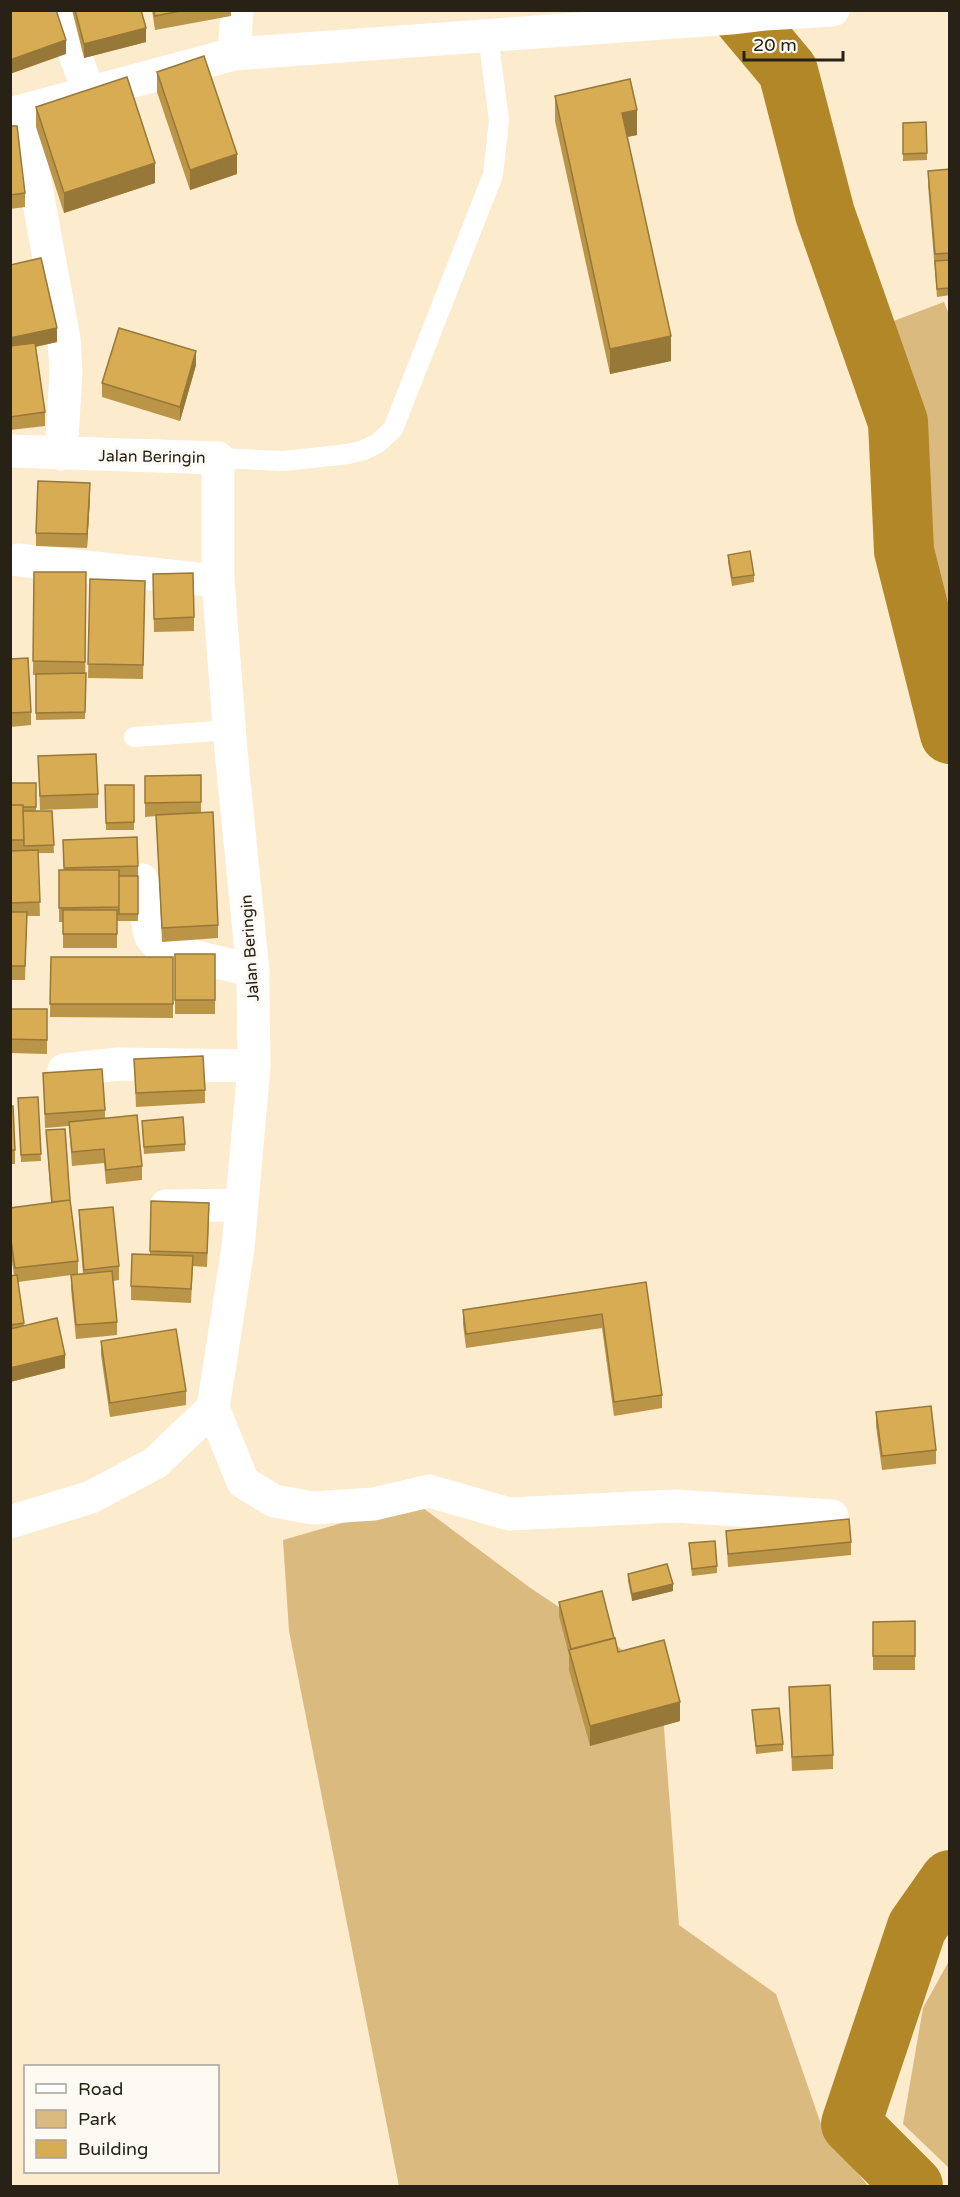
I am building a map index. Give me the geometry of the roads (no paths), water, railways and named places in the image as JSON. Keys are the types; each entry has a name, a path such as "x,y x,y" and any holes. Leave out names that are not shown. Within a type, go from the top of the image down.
{"street":[{"path":"59,10 89,93"},
{"path":"234,54 237,10"},
{"path":"61,454 66,372 64,339 16,113 234,54 833,10"},
{"name":"Jalan Beringin","path":"10,451 218,458 218,580 253,971 254,1066 238,1248 213,1408"},
{"path":"18,560 218,580"},
{"path":"142,880 149,930 151,937 160,948 253,971"},
{"path":"64,1070 118,1064 254,1066"},
{"path":"166,1206 242,1204"},
{"path":"10,1522 91,1497 155,1463 213,1408 243,1482 274,1501 313,1508 374,1504 429,1491 509,1514 675,1506 832,1516"}],"lane":[{"path":"218,458 284,460 348,454 378,443 393,429 493,175 499,120 488,36"},
{"path":"134,737 230,730"}],"waterway":[{"path":"737,10 788,71 825,214 898,422 904,551 950,734"},
{"path":"913,2186 851,2124 917,1927 950,1880"}]}
